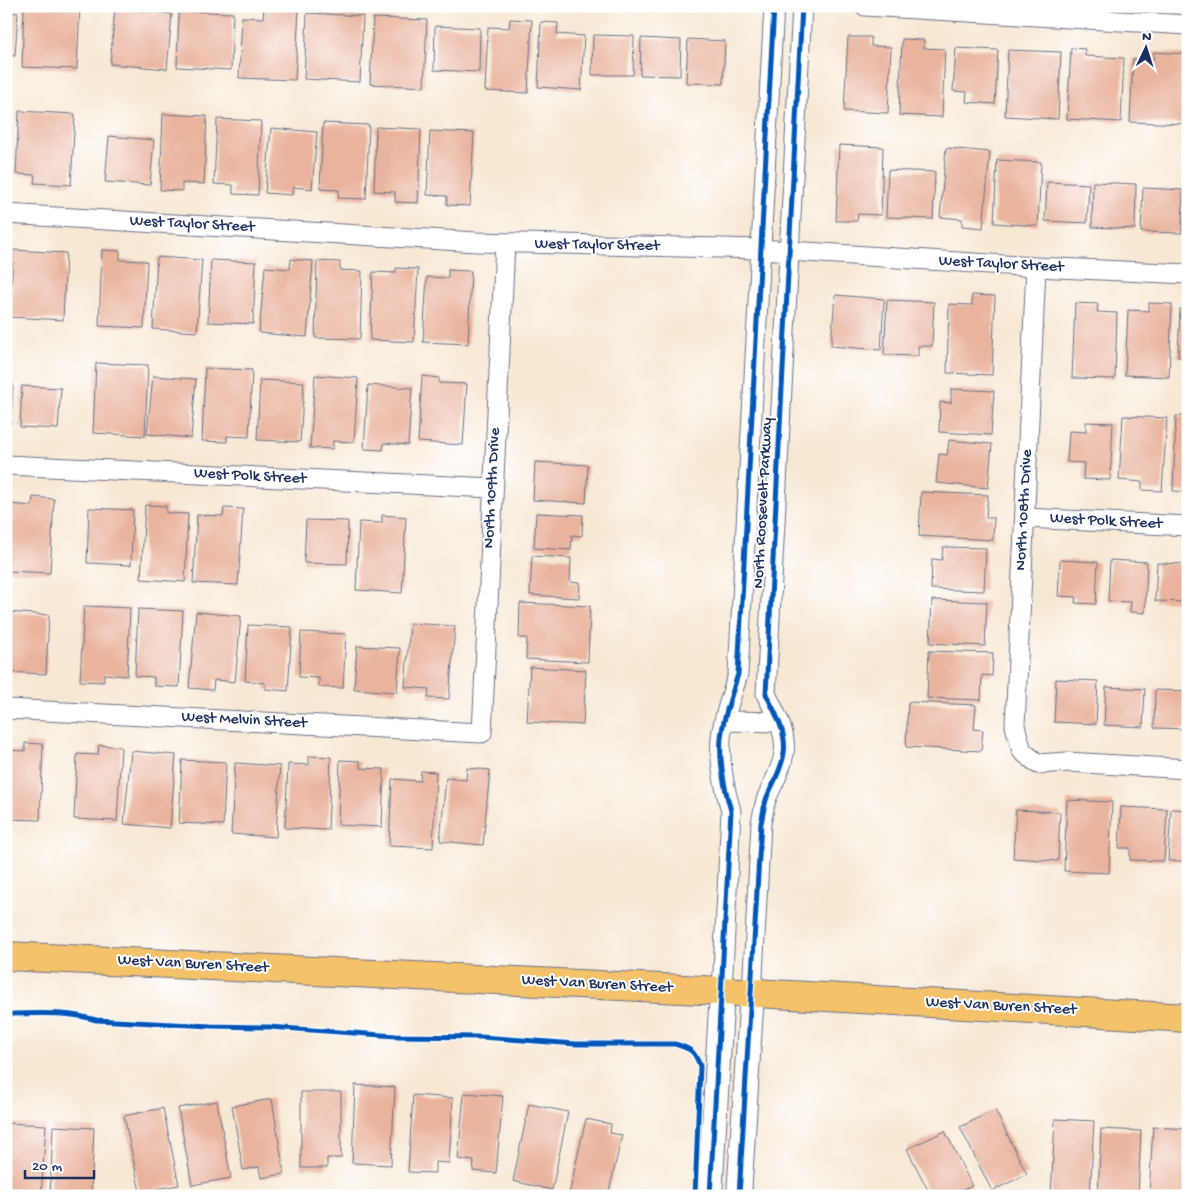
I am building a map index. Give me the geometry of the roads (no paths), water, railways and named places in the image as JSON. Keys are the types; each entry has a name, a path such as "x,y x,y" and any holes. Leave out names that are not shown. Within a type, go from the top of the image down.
{"main road":[{"name":"West Van Buren Street","path":"6,956 722,991 1188,1018"}],"street":[{"name":"North Roosevelt Parkway","path":"722,991 731,811 724,789 720,760 721,737 738,674 774,6"},
{"name":"North Roosevelt Parkway","path":"752,993 761,823 767,798 776,779 784,753 784,735 766,694 802,6"},
{"path":"865,6 1188,25"},
{"name":"West Taylor Street","path":"6,214 504,243 760,249 1036,267 1188,274"},
{"name":"North 109th Drive","path":"482,733 504,243"},
{"name":"North 108th Drive","path":"1036,267 1015,726 1022,751 1038,764 1067,762 1188,769"},
{"name":"West Polk Street","path":"6,465 493,488"},
{"name":"West Polk Street","path":"1025,518 1188,526"},
{"path":"742,595 772,596"},
{"name":"West Melvin Street","path":"6,708 482,733"},
{"path":"725,721 779,722"},
{"path":"710,1196 722,991"},
{"path":"739,1196 752,993"}]}
